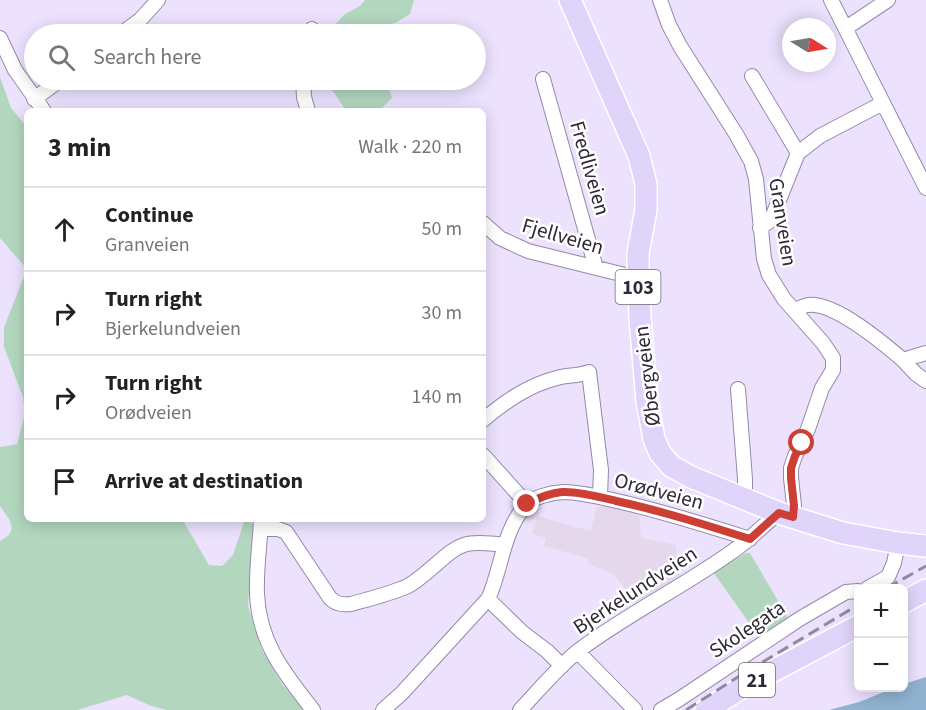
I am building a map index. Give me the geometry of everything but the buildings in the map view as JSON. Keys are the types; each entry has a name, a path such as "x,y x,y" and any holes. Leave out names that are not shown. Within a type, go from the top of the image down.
{"main road":[{"name":"Øbergveien","path":"570,0 639,156 643,170 647,197 638,254 638,278 647,401 654,439 660,453 671,466 685,474 786,515"},
{"name":"103","path":"786,515 843,533 926,546"},
{"path":"908,599 926,590"},
{"name":"21","path":"706,710 743,687 854,629"}],"street":[{"name":"Granveien","path":"661,0 669,25 680,46 751,161 757,187 764,259 769,275 784,299 829,351 834,362 833,370 818,398 808,429 791,468 794,506 786,515"},
{"path":"831,0 926,188"},
{"path":"846,28 888,0"},
{"path":"135,24 155,2"},
{"path":"0,38 24,84"},
{"path":"752,76 798,153"},
{"name":"Fredliveien","path":"543,79 596,268"},
{"path":"28,90 42,108"},
{"path":"34,99 46,90"},
{"path":"304,90 307,108"},
{"path":"760,228 771,220 798,153 820,136 883,103"},
{"name":"Fjellveien","path":"486,226 500,238 534,253 638,278"},
{"path":"795,310 809,305 832,311 871,334 926,381"},
{"path":"903,360 926,353"},
{"path":"486,418 522,391 556,378 590,372 601,470 600,497"},
{"path":"738,389 746,479 745,499"},
{"path":"383,710 402,693 488,600 493,588 504,545 513,523 527,504 486,458"},
{"name":"Orødveien","path":"527,504 544,496 564,492 600,497 644,507 750,539"},
{"name":"Bjerkelundveien","path":"520,710 578,652 786,515"},
{"path":"313,710 279,665 262,627 257,593 261,524 286,532 330,598 334,602 345,605 409,585 448,553 462,545 483,542 504,545"},
{"path":"875,584 888,577 894,563 898,543"},
{"name":"Skolegata","path":"661,710 801,618 846,592 854,591"},
{"path":"488,600 562,666"},
{"path":"578,652 635,710"}],"shaded area":[{"path":"619,506 639,511 641,538 676,545 681,577 637,605 614,574 588,564 589,559 544,546 546,538 532,534 537,516 591,531 596,507"}],"green space":[{"path":"365,0 414,0 410,14 395,23 336,24 345,14 360,6"},
{"path":"0,77 11,108 24,123 24,266 0,238"},
{"path":"331,90 390,90 392,98 382,108 344,108"},
{"path":"24,277 24,406 23,397 4,347 4,327"},
{"path":"24,418 24,522 184,522 209,565 222,566 233,555 244,522 251,522 253,525 248,606 262,650 282,684 305,710 167,710 151,706 127,695 77,710 0,710 0,541 9,535 12,528 0,506 0,447 17,444"},
{"path":"746,553 750,553 788,618 788,622 760,638 713,572"}],"water":[{"path":"926,677 926,710 829,710 884,692 908,692 908,683"}],"railway":[{"path":"894,584 926,566"},
{"path":"686,710 854,607"}],"route":[{"path":"527,504 538,498 564,492 600,497 644,507 750,539 779,513 793,517 791,468 802,443"}]}
